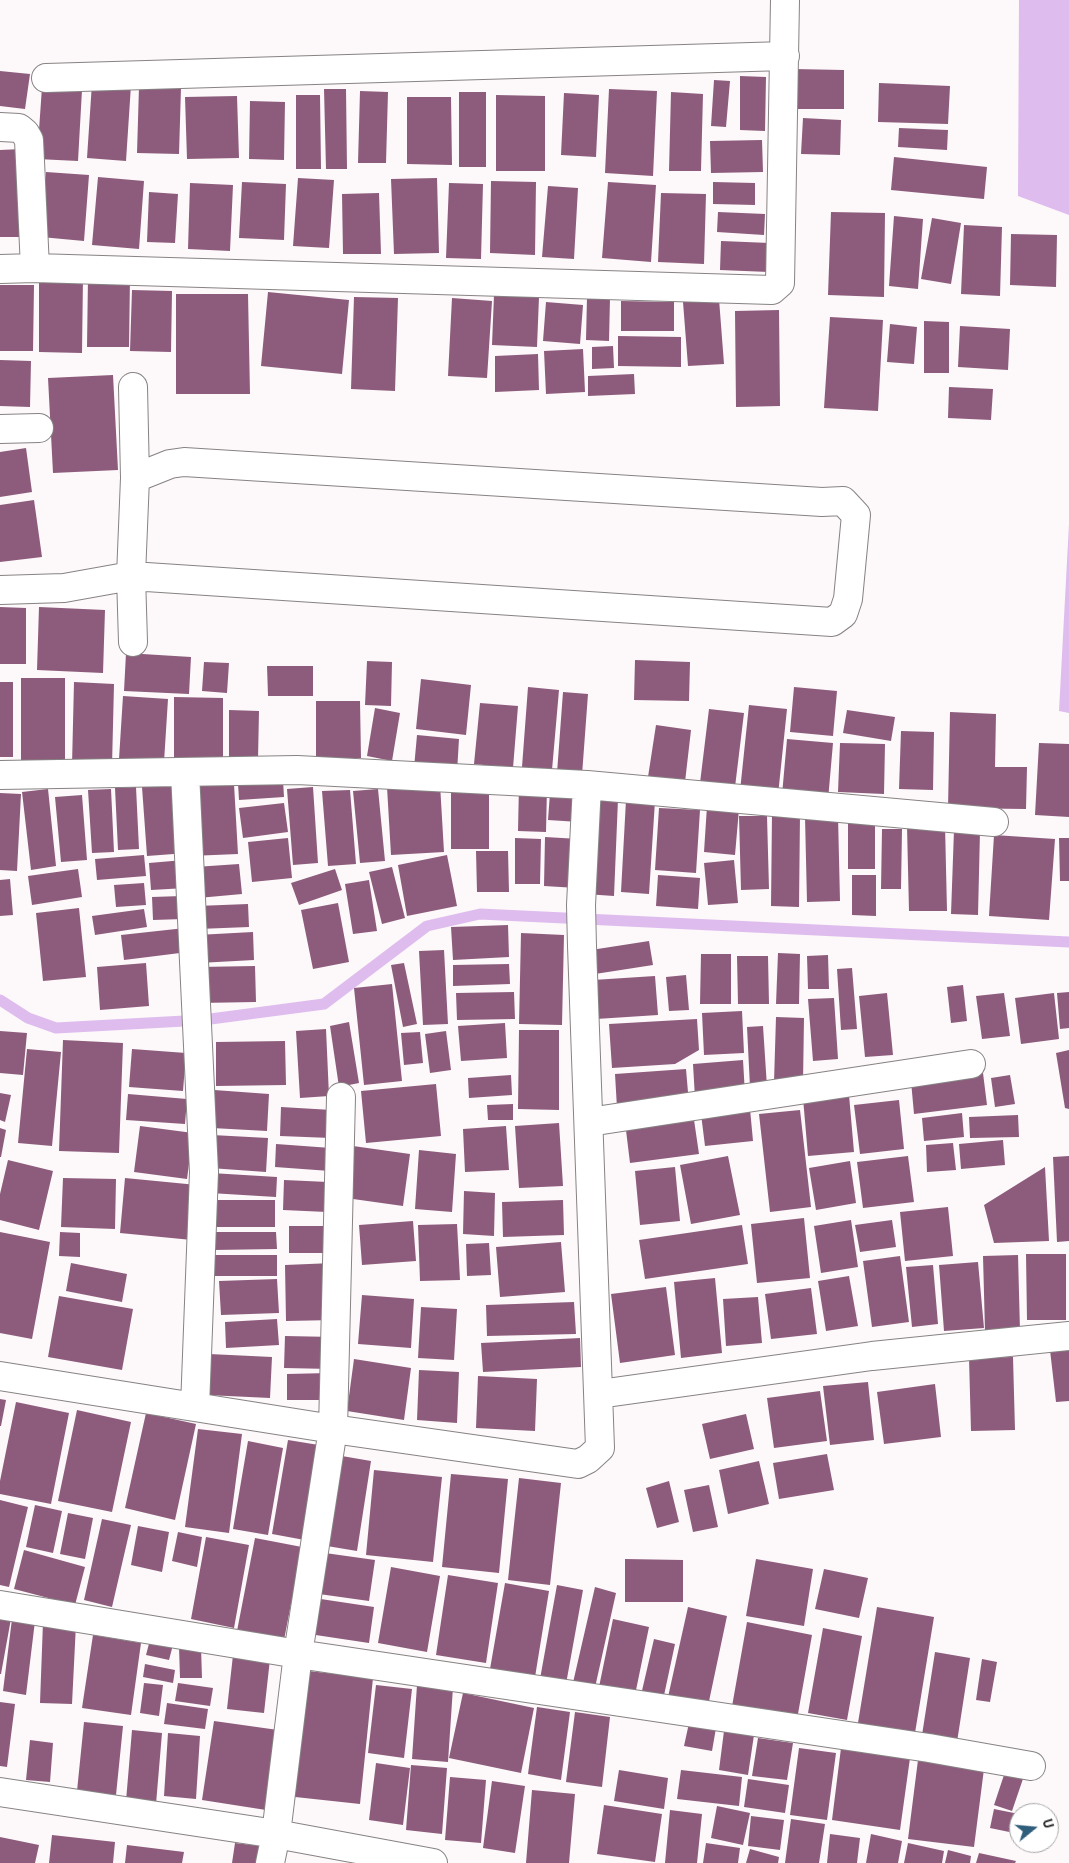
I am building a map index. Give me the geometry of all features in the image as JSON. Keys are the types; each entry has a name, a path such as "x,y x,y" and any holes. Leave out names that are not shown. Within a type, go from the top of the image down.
{"street":[{"path":"0,269 35,268 772,290 780,283 785,0"},
{"path":"46,78 785,56"},
{"path":"0,127 19,128 29,140 35,268"},
{"path":"132,387 135,478 131,576 132,642"},
{"path":"0,429 39,428"},
{"path":"0,590 64,588 131,576 832,622 843,614 848,599 856,515 843,502 184,462 170,464 135,478"},
{"path":"0,775 297,770 587,785 994,822"},
{"path":"185,772 204,1172 196,1407"},
{"path":"0,1376 333,1429 578,1464 588,1459 600,1448 581,905 587,785"},
{"path":"589,1122 971,1064"},
{"path":"270,1863 276,1834 298,1654 333,1429 341,1096"},
{"path":"599,1394 872,1356 1069,1336"},
{"path":"0,1605 298,1654 929,1748 1031,1766"},
{"path":"0,1792 276,1834 433,1863"}],"shaded area":[{"path":"1019,0 1069,0 1069,215 1018,196"},
{"path":"1069,524 1069,713 1059,711"}],"building":[{"path":"793,69 844,70 844,109 792,109"},
{"path":"0,71 30,74 25,109 0,106"},
{"path":"740,76 766,77 765,131 740,130"},
{"path":"714,80 730,81 726,127 711,126"},
{"path":"92,83 131,85 126,161 87,158"},
{"path":"879,83 950,86 948,124 878,122"},
{"path":"42,87 82,90 78,161 37,159"},
{"path":"139,87 181,88 179,154 137,153"},
{"path":"324,89 346,89 347,169 326,169"},
{"path":"609,89 657,91 653,176 605,173"},
{"path":"360,91 388,92 386,163 358,163"},
{"path":"459,92 486,92 486,167 459,167"},
{"path":"671,92 703,94 701,171 669,171"},
{"path":"564,93 599,95 596,157 561,155"},
{"path":"296,95 320,95 321,169 296,169"},
{"path":"496,95 545,96 545,171 496,171"},
{"path":"237,96 239,158 187,159 185,97"},
{"path":"407,97 451,97 452,165 407,164"},
{"path":"250,101 285,102 284,160 249,159"},
{"path":"803,118 841,120 840,155 801,154"},
{"path":"899,128 948,130 947,150 898,147"},
{"path":"762,140 763,172 711,173 710,141"},
{"path":"22,149 24,237 0,237 0,150"},
{"path":"894,157 987,167 984,199 891,190"},
{"path":"46,172 89,175 84,241 41,237"},
{"path":"98,177 144,181 139,249 92,245"},
{"path":"298,178 334,180 329,248 293,246"},
{"path":"437,178 439,253 394,254 391,179"},
{"path":"491,181 536,182 535,255 490,253"},
{"path":"242,182 286,184 284,240 239,238"},
{"path":"608,182 656,185 651,262 602,258"},
{"path":"713,182 755,183 755,205 713,204"},
{"path":"190,183 233,185 230,251 188,249"},
{"path":"449,183 483,184 481,259 446,258"},
{"path":"548,186 578,188 574,259 542,257"},
{"path":"149,192 178,194 175,243 147,242"},
{"path":"379,193 381,254 343,254 342,194"},
{"path":"661,193 706,194 704,264 658,262"},
{"path":"718,212 765,214 764,235 717,232"},
{"path":"831,212 885,213 884,297 828,295"},
{"path":"894,216 923,219 918,289 889,286"},
{"path":"932,218 961,223 951,284 921,279"},
{"path":"964,225 1002,227 1000,296 961,294"},
{"path":"1011,234 1057,235 1056,287 1010,285"},
{"path":"721,241 770,243 769,272 720,270"},
{"path":"39,276 83,276 82,353 39,352"},
{"path":"88,277 130,277 129,347 87,347"},
{"path":"0,285 34,285 33,351 0,351"},
{"path":"132,290 172,291 171,352 130,351"},
{"path":"268,292 349,300 342,374 261,366"},
{"path":"176,294 248,294 250,394 176,394"},
{"path":"494,295 539,297 537,347 492,345"},
{"path":"354,297 398,298 395,391 351,389"},
{"path":"587,297 610,298 609,341 586,340"},
{"path":"452,298 492,301 487,378 448,376"},
{"path":"719,299 724,364 688,366 683,302"},
{"path":"621,301 674,302 674,331 621,331"},
{"path":"546,302 583,305 580,344 543,341"},
{"path":"779,310 780,406 736,407 735,311"},
{"path":"830,317 883,320 878,411 824,408"},
{"path":"924,321 949,322 949,373 924,373"},
{"path":"890,324 917,327 914,364 887,362"},
{"path":"960,326 1010,329 1008,370 958,367"},
{"path":"618,336 681,337 681,367 618,366"},
{"path":"613,346 614,368 592,369 592,347"},
{"path":"583,349 585,392 546,394 544,351"},
{"path":"538,354 539,390 495,392 495,356"},
{"path":"0,360 31,361 30,407 0,406"},
{"path":"634,374 635,394 588,396 588,376"},
{"path":"113,375 118,470 53,473 48,378"},
{"path":"949,387 993,389 991,420 948,418"},
{"path":"26,448 32,492 0,497 0,452"},
{"path":"34,500 42,557 0,562 0,505"},
{"path":"0,607 26,608 26,664 0,664"},
{"path":"39,607 105,610 103,673 37,670"},
{"path":"126,653 191,657 189,694 124,691"},
{"path":"635,660 690,662 689,701 634,700"},
{"path":"367,661 392,662 391,706 365,705"},
{"path":"204,662 229,663 227,693 202,691"},
{"path":"267,666 313,666 313,696 268,696"},
{"path":"21,678 65,678 65,763 21,763"},
{"path":"421,679 471,685 466,735 416,729"},
{"path":"0,682 13,682 13,757 0,757"},
{"path":"74,682 114,684 112,766 72,765"},
{"path":"528,687 559,690 552,770 522,767"},
{"path":"794,687 837,691 833,736 790,732"},
{"path":"563,692 588,694 582,775 557,773"},
{"path":"123,696 168,699 164,762 119,759"},
{"path":"174,697 223,698 223,767 174,766"},
{"path":"316,701 360,701 361,758 316,759"},
{"path":"480,703 518,706 513,768 474,764"},
{"path":"749,705 787,709 778,795 740,791"},
{"path":"375,708 400,713 392,761 367,756"},
{"path":"709,709 744,713 735,787 700,783"},
{"path":"229,710 259,711 258,759 229,759"},
{"path":"847,710 895,717 891,741 843,733"},
{"path":"950,712 996,714 995,767 1027,767 1026,809 948,808"},
{"path":"656,725 691,730 685,782 648,777"},
{"path":"901,731 934,732 933,790 899,789"},
{"path":"417,735 459,739 457,772 414,768"},
{"path":"787,739 833,743 828,800 782,795"},
{"path":"840,743 885,744 884,794 838,792"},
{"path":"1039,743 1069,744 1069,817 1035,815"},
{"path":"283,780 284,797 239,800 238,783"},
{"path":"181,784 187,853 147,856 142,787"},
{"path":"234,784 238,854 190,856 187,786"},
{"path":"440,784 444,852 391,855 387,787"},
{"path":"451,785 489,785 489,849 451,849"},
{"path":"519,785 547,787 546,832 518,831"},
{"path":"136,787 139,849 118,850 115,788"},
{"path":"313,787 318,863 293,865 287,789"},
{"path":"48,789 56,866 31,870 22,792"},
{"path":"111,789 114,852 92,853 88,790"},
{"path":"378,789 385,861 360,863 353,791"},
{"path":"350,790 356,864 328,866 322,791"},
{"path":"0,793 21,794 17,871 0,870"},
{"path":"550,793 581,795 579,822 548,820"},
{"path":"82,795 87,860 61,862 55,797"},
{"path":"589,797 618,799 614,896 585,894"},
{"path":"626,800 655,801 649,894 621,892"},
{"path":"284,803 288,832 243,838 239,808"},
{"path":"707,806 739,809 735,855 704,852"},
{"path":"659,808 700,810 696,873 655,870"},
{"path":"772,814 800,814 799,907 771,906"},
{"path":"739,816 767,816 769,889 741,890"},
{"path":"838,816 840,901 807,902 805,817"},
{"path":"848,821 875,821 875,869 848,869"},
{"path":"945,825 947,911 909,911 907,826"},
{"path":"882,829 902,829 901,889 881,889"},
{"path":"954,830 980,831 978,915 951,914"},
{"path":"994,835 1055,839 1049,920 989,916"},
{"path":"545,837 579,839 577,888 544,886"},
{"path":"288,838 292,878 252,882 248,842"},
{"path":"515,838 541,839 540,884 515,884"},
{"path":"1059,838 1069,838 1069,881 1060,881"},
{"path":"476,851 508,851 509,892 477,892"},
{"path":"144,855 146,876 97,880 95,859"},
{"path":"447,855 457,906 407,916 398,865"},
{"path":"184,860 186,888 151,890 149,863"},
{"path":"734,860 738,903 708,905 704,863"},
{"path":"239,864 242,894 198,898 195,867"},
{"path":"392,867 405,918 382,924 369,872"},
{"path":"78,869 82,897 32,905 28,876"},
{"path":"335,869 342,890 299,905 291,883"},
{"path":"658,875 700,878 698,909 656,906"},
{"path":"852,875 876,875 876,916 852,915"},
{"path":"10,879 13,915 0,916 0,880"},
{"path":"369,880 377,931 353,934 345,884"},
{"path":"144,883 146,905 116,907 114,885"},
{"path":"182,896 183,919 153,920 152,897"},
{"path":"338,903 349,962 313,969 301,910"},
{"path":"248,904 249,927 198,929 197,906"},
{"path":"79,908 86,977 43,981 36,913"},
{"path":"144,909 147,927 95,935 92,916"},
{"path":"508,925 509,957 453,960 451,927"},
{"path":"185,928 188,952 124,960 121,935"},
{"path":"253,932 254,960 199,963 197,935"},
{"path":"521,933 564,935 562,1025 519,1024"},
{"path":"649,941 653,965 595,974 591,950"},
{"path":"444,950 448,1024 423,1025 419,951"},
{"path":"778,953 800,954 799,1004 776,1004"},
{"path":"701,954 731,954 731,1004 700,1004"},
{"path":"828,955 829,989 808,989 807,956"},
{"path":"737,956 768,956 769,1004 738,1004"},
{"path":"146,963 149,1006 100,1010 97,967"},
{"path":"404,963 417,1024 403,1027 391,965"},
{"path":"509,964 510,984 453,986 453,965"},
{"path":"255,966 256,1002 199,1003 198,967"},
{"path":"852,968 857,1029 841,1030 837,969"},
{"path":"686,975 689,1010 669,1011 666,977"},
{"path":"655,976 658,1015 596,1019 593,980"},
{"path":"392,984 402,1081 364,1085 354,988"},
{"path":"963,985 967,1021 951,1023 947,987"},
{"path":"514,992 515,1019 457,1020 456,993"},
{"path":"1069,992 1069,1028 1060,1029 1057,993"},
{"path":"887,993 893,1055 865,1057 859,996"},
{"path":"1004,993 1010,1036 982,1039 976,996"},
{"path":"1054,993 1059,1039 1021,1044 1015,998"},
{"path":"834,998 838,1059 813,1061 808,999"},
{"path":"742,1011 744,1053 704,1055 702,1013"},
{"path":"776,1017 804,1018 803,1082 774,1082"},
{"path":"697,1019 699,1050 675,1064 612,1068 609,1024"},
{"path":"349,1022 359,1083 339,1087 330,1026"},
{"path":"505,1023 507,1058 461,1061 458,1026"},
{"path":"763,1026 767,1087 750,1087 747,1027"},
{"path":"326,1029 329,1096 300,1098 296,1031"},
{"path":"519,1030 559,1030 559,1110 518,1109"},
{"path":"0,1031 27,1033 23,1075 0,1073"},
{"path":"446,1031 451,1070 430,1073 425,1034"},
{"path":"420,1032 423,1063 404,1065 401,1033"},
{"path":"63,1040 123,1043 119,1153 59,1151"},
{"path":"285,1041 286,1085 216,1086 216,1042"},
{"path":"27,1049 61,1052 52,1146 18,1143"},
{"path":"132,1049 186,1053 183,1091 129,1087"},
{"path":"1069,1050 1069,1109 1065,1108 1056,1053"},
{"path":"743,1060 745,1094 695,1098 693,1064"},
{"path":"686,1069 689,1104 617,1108 615,1074"},
{"path":"983,1073 987,1105 914,1114 911,1081"},
{"path":"511,1075 512,1095 469,1098 468,1078"},
{"path":"1010,1075 1015,1104 995,1107 991,1078"},
{"path":"436,1084 441,1136 366,1143 361,1091"},
{"path":"214,1090 269,1094 267,1131 212,1128"},
{"path":"0,1093 11,1095 5,1122 0,1120"},
{"path":"128,1094 187,1099 185,1124 126,1120"},
{"path":"849,1095 854,1152 808,1156 803,1098"},
{"path":"899,1100 904,1149 860,1154 854,1105"},
{"path":"513,1104 513,1120 488,1120 487,1105"},
{"path":"281,1107 332,1110 331,1138 280,1136"},
{"path":"750,1109 753,1141 705,1146 701,1114"},
{"path":"800,1110 811,1207 770,1212 759,1114"},
{"path":"693,1113 699,1154 630,1163 625,1122"},
{"path":"962,1113 964,1137 924,1141 922,1118"},
{"path":"1018,1115 1019,1137 970,1138 969,1117"},
{"path":"559,1123 563,1186 519,1188 515,1126"},
{"path":"140,1126 193,1133 187,1179 134,1172"},
{"path":"506,1126 509,1170 465,1172 463,1129"},
{"path":"0,1128 6,1130 1,1157 0,1157"},
{"path":"212,1135 268,1138 266,1172 210,1168"},
{"path":"1003,1140 1005,1165 961,1169 959,1144"},
{"path":"953,1143 956,1170 927,1172 926,1145"},
{"path":"276,1144 331,1148 330,1171 275,1167"},
{"path":"353,1146 410,1154 403,1206 346,1198"},
{"path":"419,1150 456,1154 452,1212 415,1209"},
{"path":"728,1156 740,1215 691,1224 680,1165"},
{"path":"908,1156 914,1202 863,1208 857,1162"},
{"path":"1069,1156 1069,1241 1057,1242 1053,1157"},
{"path":"8,1160 53,1171 39,1230 0,1220 0,1194"},
{"path":"850,1161 856,1203 816,1210 809,1168"},
{"path":"675,1167 680,1221 640,1225 635,1171"},
{"path":"1045,1167 1049,1241 994,1243 984,1205"},
{"path":"211,1173 277,1177 276,1197 210,1193"},
{"path":"63,1178 116,1179 115,1229 61,1227"},
{"path":"125,1178 197,1185 192,1240 120,1233"},
{"path":"284,1180 328,1182 327,1212 283,1210"},
{"path":"464,1191 495,1193 494,1236 463,1234"},
{"path":"208,1200 275,1200 275,1227 208,1227"},
{"path":"563,1200 564,1235 503,1237 502,1202"},
{"path":"948,1207 953,1256 905,1261 900,1212"},
{"path":"804,1218 810,1278 757,1283 751,1224"},
{"path":"851,1220 858,1267 821,1273 814,1226"},
{"path":"892,1220 896,1247 860,1252 855,1225"},
{"path":"413,1221 416,1261 362,1265 359,1225"},
{"path":"457,1224 460,1280 420,1281 418,1225"},
{"path":"742,1225 748,1264 645,1279 639,1240"},
{"path":"289,1226 327,1226 328,1253 289,1253"},
{"path":"0,1232 50,1242 32,1339 0,1333"},
{"path":"60,1232 80,1233 80,1257 59,1256"},
{"path":"212,1232 276,1232 277,1249 213,1250"},
{"path":"561,1242 565,1292 500,1297 496,1247"},
{"path":"489,1243 491,1275 467,1276 466,1244"},
{"path":"1026,1254 1066,1254 1066,1320 1027,1320"},
{"path":"213,1255 277,1255 277,1276 213,1276"},
{"path":"1018,1255 1020,1331 985,1331 983,1256"},
{"path":"900,1256 909,1322 872,1327 863,1261"},
{"path":"978,1262 984,1328 944,1331 939,1265"},
{"path":"71,1263 127,1274 122,1302 66,1291"},
{"path":"333,1263 334,1320 286,1321 285,1265"},
{"path":"933,1265 938,1324 912,1327 906,1267"},
{"path":"849,1276 858,1326 826,1331 818,1281"},
{"path":"715,1278 722,1353 681,1358 674,1282"},
{"path":"277,1279 279,1313 221,1315 219,1281"},
{"path":"666,1287 675,1355 620,1363 611,1294"},
{"path":"811,1288 817,1334 771,1339 765,1294"},
{"path":"362,1295 414,1299 411,1348 358,1344"},
{"path":"59,1296 133,1309 122,1370 48,1357"},
{"path":"758,1297 762,1343 726,1346 723,1299"},
{"path":"574,1302 576,1334 487,1336 486,1305"},
{"path":"421,1307 457,1309 454,1360 418,1358"},
{"path":"277,1319 279,1345 226,1348 225,1322"},
{"path":"285,1336 334,1337 332,1369 284,1368"},
{"path":"580,1338 581,1367 483,1372 481,1343"},
{"path":"1069,1348 1069,1401 1056,1402 1050,1350"},
{"path":"209,1354 272,1357 270,1398 207,1395"},
{"path":"1013,1357 1015,1430 971,1431 969,1358"},
{"path":"354,1359 411,1368 404,1420 347,1411"},
{"path":"419,1370 459,1372 457,1423 417,1420"},
{"path":"329,1373 329,1400 287,1400 287,1374"},
{"path":"478,1376 537,1379 535,1431 476,1428"},
{"path":"868,1382 874,1440 830,1445 823,1386"},
{"path":"935,1384 941,1437 884,1444 877,1392"},
{"path":"820,1391 827,1441 774,1448 767,1398"},
{"path":"0,1399 6,1400 1,1426 0,1426"},
{"path":"16,1402 69,1413 51,1504 0,1494 0,1481"},
{"path":"77,1410 131,1422 112,1512 58,1501"},
{"path":"146,1413 196,1424 175,1520 125,1508"},
{"path":"746,1414 754,1449 710,1459 702,1424"},
{"path":"198,1429 242,1434 229,1533 185,1527"},
{"path":"288,1440 325,1446 310,1541 272,1534"},
{"path":"248,1441 283,1448 268,1535 233,1529"},
{"path":"827,1454 834,1490 779,1499 773,1463"},
{"path":"336,1455 371,1461 357,1551 321,1545"},
{"path":"759,1461 769,1504 728,1514 719,1470"},
{"path":"374,1470 442,1477 433,1562 366,1555"},
{"path":"451,1474 508,1479 499,1573 442,1567"},
{"path":"519,1478 561,1483 550,1585 508,1580"},
{"path":"669,1481 679,1522 657,1528 646,1488"},
{"path":"709,1485 718,1527 693,1532 684,1490"},
{"path":"0,1500 28,1507 9,1587 0,1585"},
{"path":"35,1505 62,1511 53,1553 26,1547"},
{"path":"68,1513 93,1518 85,1559 60,1554"},
{"path":"102,1519 131,1525 112,1607 84,1600"},
{"path":"138,1526 169,1532 162,1572 131,1565"},
{"path":"178,1532 202,1537 197,1567 172,1561"},
{"path":"206,1537 249,1545 234,1628 191,1619"},
{"path":"255,1538 302,1547 284,1640 237,1631"},
{"path":"24,1550 85,1567 75,1605 14,1589"},
{"path":"325,1553 375,1560 369,1601 319,1594"},
{"path":"625,1559 683,1560 683,1602 625,1602"},
{"path":"756,1559 813,1569 804,1626 746,1616"},
{"path":"391,1567 440,1576 427,1652 378,1643"},
{"path":"824,1569 868,1578 859,1618 815,1609"},
{"path":"448,1575 498,1583 486,1663 436,1655"},
{"path":"505,1583 549,1591 535,1677 490,1669"},
{"path":"557,1585 583,1590 566,1684 540,1679"},
{"path":"595,1587 616,1593 594,1692 572,1687"},
{"path":"314,1598 374,1607 369,1643 309,1634"},
{"path":"688,1607 727,1616 708,1706 668,1697"},
{"path":"877,1607 934,1617 914,1739 857,1729"},
{"path":"0,1611 12,1613 1,1674 0,1674"},
{"path":"12,1619 35,1621 26,1695 3,1691"},
{"path":"613,1619 649,1627 635,1695 599,1687"},
{"path":"43,1622 76,1624 72,1704 40,1703"},
{"path":"747,1622 812,1635 796,1725 731,1712"},
{"path":"823,1628 862,1636 847,1720 808,1713"},
{"path":"93,1635 141,1643 131,1715 82,1708"},
{"path":"151,1636 174,1641 169,1660 146,1655"},
{"path":"654,1639 675,1644 663,1700 641,1695"},
{"path":"179,1647 201,1647 202,1678 180,1678"},
{"path":"935,1652 970,1658 957,1742 922,1735"},
{"path":"233,1655 270,1659 264,1713 227,1709"},
{"path":"982,1659 997,1662 990,1702 976,1700"},
{"path":"145,1664 175,1670 173,1683 143,1677"},
{"path":"299,1670 373,1678 360,1804 286,1796"},
{"path":"144,1683 163,1685 159,1716 140,1713"},
{"path":"178,1683 213,1688 210,1706 175,1701"},
{"path":"376,1685 412,1689 404,1758 368,1753"},
{"path":"417,1685 453,1687 448,1762 412,1759"},
{"path":"463,1693 534,1708 521,1773 449,1758"},
{"path":"0,1702 15,1704 7,1767 0,1766"},
{"path":"167,1703 208,1709 205,1729 164,1724"},
{"path":"537,1707 570,1712 561,1780 528,1774"},
{"path":"575,1712 610,1717 602,1787 566,1782"},
{"path":"214,1721 278,1730 266,1810 202,1800"},
{"path":"84,1722 123,1726 116,1795 77,1791"},
{"path":"689,1723 716,1728 712,1751 684,1746"},
{"path":"132,1730 162,1733 156,1804 126,1801"},
{"path":"724,1731 754,1735 748,1775 719,1770"},
{"path":"168,1733 200,1736 196,1799 164,1796"},
{"path":"758,1738 793,1743 787,1780 752,1776"},
{"path":"30,1740 53,1743 50,1782 26,1780"},
{"path":"799,1748 836,1753 827,1820 790,1815"},
{"path":"841,1748 910,1758 900,1830 832,1820"},
{"path":"918,1760 984,1769 974,1847 908,1839"},
{"path":"376,1763 410,1768 403,1825 369,1820"},
{"path":"1008,1763 1026,1770 1015,1803 1009,1803 1009,1810 994,1805"},
{"path":"411,1765 447,1768 442,1834 406,1830"},
{"path":"619,1770 668,1778 664,1809 614,1801"},
{"path":"681,1770 742,1777 739,1806 677,1799"},
{"path":"450,1777 486,1780 481,1843 445,1840"},
{"path":"748,1779 789,1785 785,1813 744,1807"},
{"path":"492,1781 525,1786 515,1853 483,1848"},
{"path":"532,1790 575,1794 569,1863 526,1863"},
{"path":"604,1805 662,1814 655,1862 597,1854"},
{"path":"717,1806 750,1813 743,1845 711,1838"},
{"path":"994,1809 1009,1812 1009,1832 990,1828"},
{"path":"670,1810 702,1814 697,1863 665,1863"},
{"path":"751,1816 784,1820 780,1850 748,1846"},
{"path":"791,1819 825,1824 819,1863 785,1863"},
{"path":"830,1834 860,1838 857,1863 827,1863"},
{"path":"871,1834 902,1841 898,1863 866,1863"},
{"path":"52,1835 115,1842 113,1863 49,1863"},
{"path":"0,1837 39,1845 35,1863 0,1863"},
{"path":"235,1843 261,1846 259,1863 232,1863"},
{"path":"706,1843 740,1848 738,1863 703,1863"},
{"path":"908,1843 944,1851 942,1863 904,1863"},
{"path":"127,1845 184,1852 182,1863 125,1863"},
{"path":"750,1849 779,1857 778,1863 746,1863"},
{"path":"948,1850 971,1856 970,1863 945,1863"},
{"path":"979,1853 1016,1861 1015,1863 976,1863"}],"waterway":[{"path":"0,1000 28,1018 56,1028 203,1020 324,1004 427,926 480,914 1069,942"}]}
